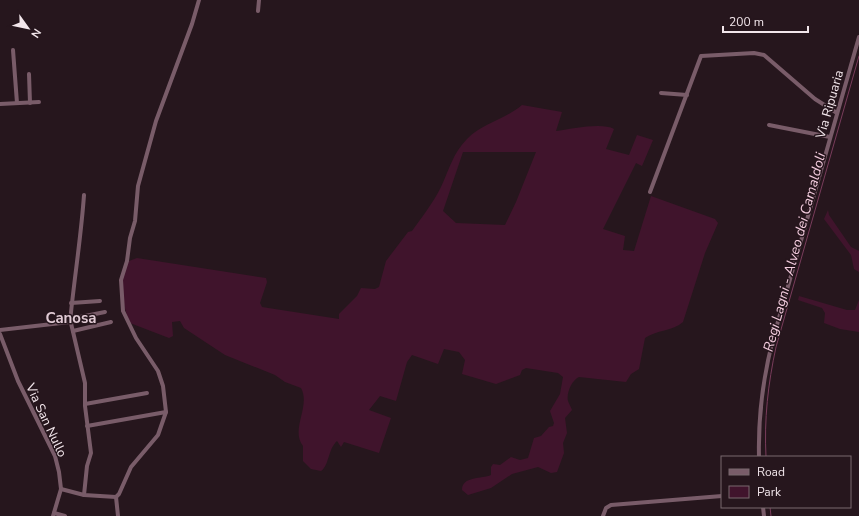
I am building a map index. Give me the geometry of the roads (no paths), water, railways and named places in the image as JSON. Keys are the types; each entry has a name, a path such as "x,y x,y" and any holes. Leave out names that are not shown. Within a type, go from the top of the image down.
{"street":[{"path":"118,516 116,497 119,494 131,466 158,435 166,412 163,386 158,371 136,338 123,311 121,280 126,266 130,238 135,221 138,186 156,121 192,24 199,0"},
{"path":"258,11 259,0"},
{"name":"Via Ripuaria","path":"759,456 760,410 766,367 859,38"},
{"path":"13,50 17,103"},
{"path":"650,192 701,56 760,54 768,58 815,99 837,113"},
{"path":"29,74 30,103"},
{"path":"661,93 687,95"},
{"path":"0,104 39,102"},
{"path":"769,125 830,137"},
{"path":"84,195 77,273 71,303 70,319 85,383 85,404 91,453 87,466 84,495"},
{"path":"71,303 100,301"},
{"path":"0,330 68,323 70,319 104,312"},
{"path":"73,331 111,322"},
{"name":"Via San Nullo","path":"0,334 18,381 55,456 61,489 54,514"},
{"path":"85,404 147,393"},
{"path":"87,426 166,412"},
{"path":"61,489 84,495 116,497"},
{"path":"603,516 606,508 611,505 721,496"},
{"path":"54,514 65,516"}],"waterway":[{"name":"Regi Lagni - Alveo dei Camaldoli","path":"766,456 767,402 776,347 859,56"},
{"name":"Regi Lagni - Alveo dei Camaldoli","path":"770,508 771,516"}],"district":[{"name":"Canosa","path":"71,318"}]}
